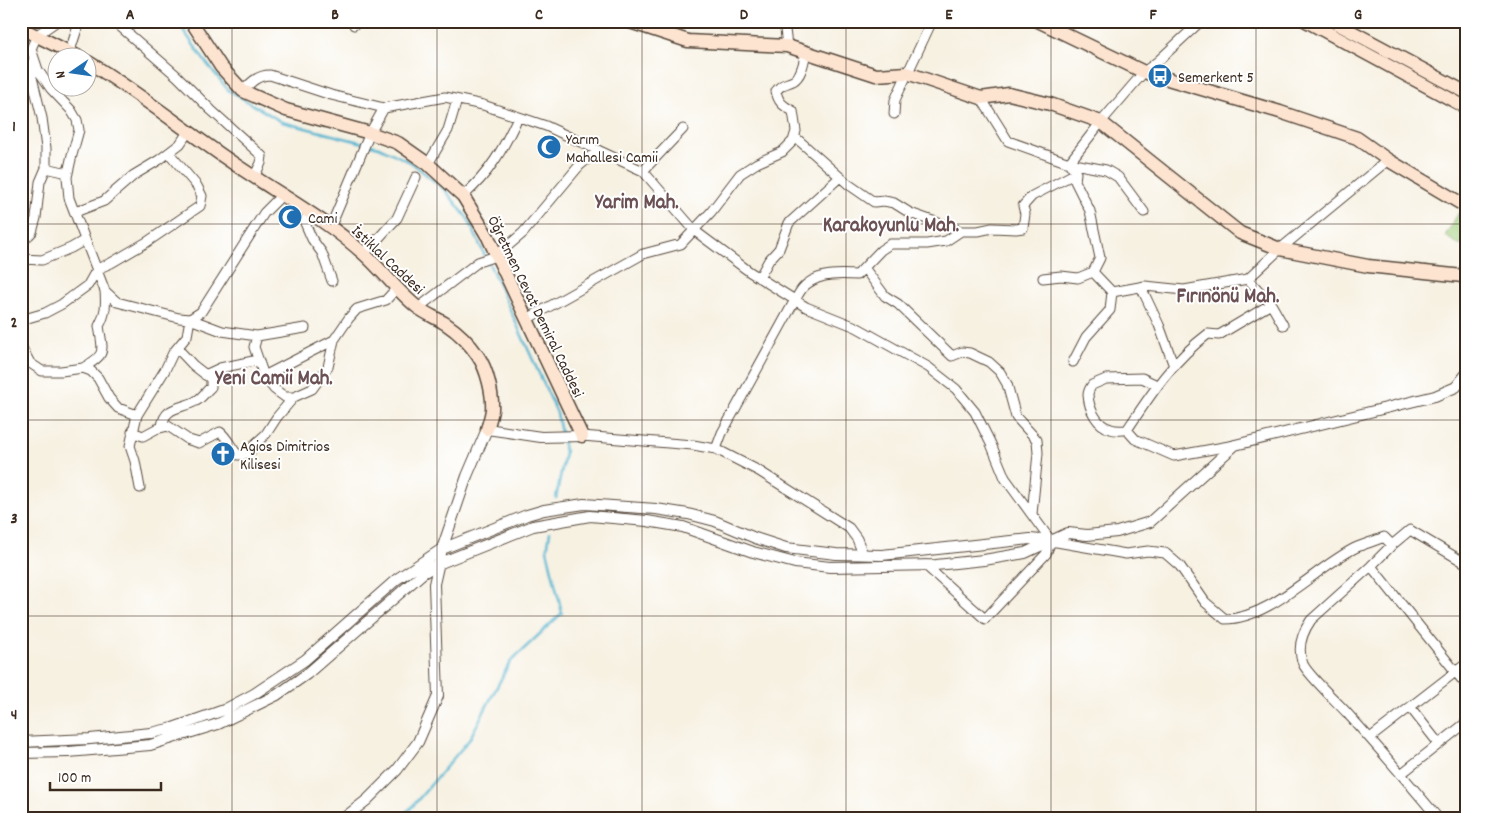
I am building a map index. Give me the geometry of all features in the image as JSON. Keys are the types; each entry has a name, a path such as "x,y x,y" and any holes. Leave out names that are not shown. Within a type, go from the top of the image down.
{"main road":[{"name":"Öğretmen Cevat Demiral Caddesi","path":"191,21 221,68 243,91 286,110 368,138 398,143 428,164 463,196 488,237 528,319 576,436"},
{"path":"627,21 688,41 787,46 876,75 908,73 981,98 1009,94 1050,104 1101,122 1240,233 1280,249 1368,266 1466,277"},
{"path":"1038,21 1144,72 1280,112 1357,138 1388,160 1467,208"},
{"path":"1306,21 1467,108"},
{"path":"1332,21 1467,93"},
{"path":"21,28 64,48"},
{"name":"İstiklal Caddesi","path":"98,68 141,96 188,132 330,228 364,254 396,289 418,308 448,325 478,355 487,372 492,410 487,429"}],"street":[{"path":"21,346 30,363 42,371 83,368 98,359 103,351 99,326 104,318 106,306 105,291 69,198 68,173 79,130 77,120 38,70 31,49 37,35 57,21"},
{"path":"76,48 77,21"},
{"path":"114,21 177,76 262,156 261,163 254,177"},
{"path":"784,21 787,46"},
{"path":"894,114 895,100 932,21"},
{"path":"1069,163 1144,72 1200,21"},
{"path":"528,319 643,254 681,244 740,174 757,163 782,152 793,141 796,131 793,112 783,106 778,100 776,91 783,83 794,80 801,72 806,52"},
{"path":"21,243 32,232 36,218 40,182 46,168 46,148 42,118 30,69 34,58"},
{"path":"243,91 256,78 270,75 331,95 384,108 444,97 483,105 546,126 643,171 694,230 760,278 806,307 856,327 928,367 956,389 975,412 992,444 1005,478 1051,541"},
{"path":"981,98 1008,141 1069,163 1106,170 1118,177 1144,212"},
{"path":"428,164 448,130 457,100"},
{"path":"330,228 368,138 384,108"},
{"path":"463,196 477,184 494,164 503,150 518,117"},
{"path":"643,171 683,129"},
{"path":"75,212 104,201 134,175 180,144 188,132"},
{"path":"794,136 848,184 874,202 894,203 910,213 961,232 992,228 1023,228 1025,214 1023,206 1032,196 1076,173"},
{"path":"418,308 478,262 496,256 523,233 579,166 598,150"},
{"path":"21,320 45,314 62,304 88,285 97,269 147,242 200,206 202,196 197,186 169,153"},
{"path":"1112,292 1141,287 1184,290 1248,279 1280,249 1388,160"},
{"path":"1043,278 1061,276 1078,278 1093,272 1100,258 1090,211 1075,181 1076,173 1069,163"},
{"path":"46,168 68,173"},
{"path":"364,254 397,218 416,177"},
{"path":"760,278 769,260 779,249 788,223 840,177"},
{"path":"140,488 130,446 137,415 165,370 172,353 187,336 190,319 200,312 264,213 282,195"},
{"path":"308,212 305,223 312,239 322,253 332,281"},
{"path":"716,448 722,433 794,300 806,284 822,277 836,274 857,275 881,250 890,244 927,244 946,241 961,232"},
{"path":"21,259 42,260 85,240"},
{"path":"865,268 885,296 905,310 952,356 962,352 970,353 989,362 1000,372 1007,384 1016,417 1037,440 1038,453 1032,514"},
{"path":"1073,362 1086,337 1110,310 1112,292 1093,272"},
{"path":"1248,279 1271,304 1283,325"},
{"path":"1141,287 1159,325 1174,366"},
{"path":"257,336 254,348 264,376 274,389 285,397 294,397 312,389 328,367 334,340 357,309 386,300 396,289"},
{"path":"105,291 117,302 179,318 190,319 222,330 257,336 305,328"},
{"path":"1127,430 1156,385 1194,344 1208,334 1219,336 1271,304"},
{"path":"264,376 334,340"},
{"path":"162,428 163,419 168,412 198,400 211,387 211,380 177,348"},
{"path":"205,375 220,368 258,360"},
{"path":"83,368 91,371 98,378 108,398 118,408 137,415"},
{"path":"1156,385 1142,378 1106,379 1092,384 1087,394 1096,419 1103,426 1112,430 1127,430 1135,438 1174,456 1235,444 1435,396 1456,387 1467,373"},
{"path":"132,432 143,436 168,426 189,440 199,443 220,432 226,437 233,450 238,455 242,455 250,452 294,397"},
{"path":"344,818 397,770 418,742 438,696 434,584 442,549 467,476 487,429 541,437 576,436 716,448 759,470 849,528 858,539 863,554"},
{"path":"21,753 68,752 150,746 218,724 277,695 307,674 422,573 438,564 533,526 590,516 647,521 683,527 753,552 795,563 830,567 925,566 984,560 1025,552 1068,534 1087,535 1117,532 1150,522 1235,444"},
{"path":"21,742 90,739 151,733 172,728 224,710 254,694 305,660 397,579 442,549 527,515 544,510 584,504 688,514 786,548 836,554 882,555 1030,539 1126,554 1148,551 1165,553 1180,566 1205,602 1225,620 1238,619 1265,608 1355,548 1384,538 1392,545"},
{"path":"1438,818 1370,738 1307,669 1301,654 1301,645 1306,627 1311,620 1410,530 1467,564"},
{"path":"925,566 985,619 1046,554 1051,541"},
{"path":"1371,566 1467,686"},
{"path":"1370,738 1467,663"},
{"path":"1410,707 1439,744"},
{"path":"1401,774 1467,722"}],"green space":[{"path":"1461,209 1467,213 1467,234 1460,245 1445,236"}],"waterway":[{"path":"177,21 228,90 282,122 379,147 412,163 446,191 468,219 485,256"},
{"path":"488,261 557,413 561,433"},
{"path":"556,498 565,453 563,440"},
{"path":"399,818 411,808 469,740 510,662 562,613 547,550 550,532"}],"place":[{"name":"Semerkent 5","path":"1160,76"},
{"name":"Yarım Mahallesi Camii","path":"549,147"},
{"name":"Cami","path":"290,217"},
{"name":"Agios Dimitrios Kilisesi","path":"223,454"}],"district":[{"name":"Yarim Mah.","path":"637,201"},
{"name":"Karakoyunlu Mah.","path":"891,224"},
{"name":"Fırınönü Mah.","path":"1228,295"},
{"name":"Yeni Camii Mah.","path":"274,377"}]}
